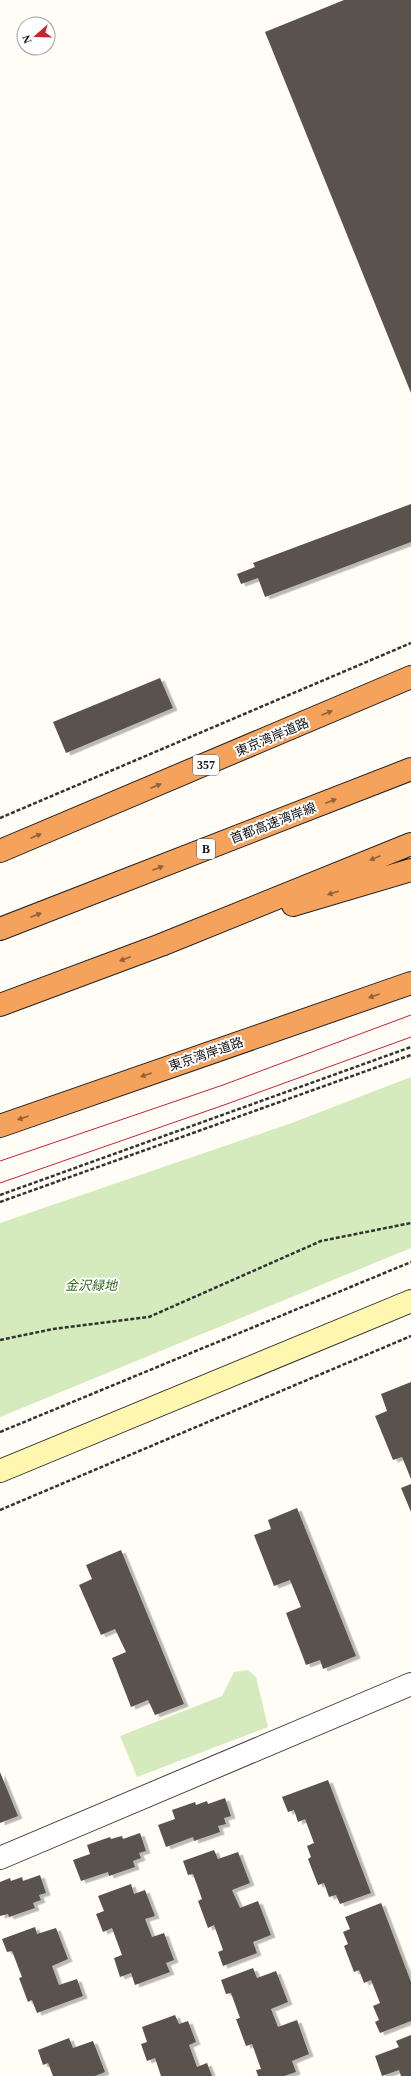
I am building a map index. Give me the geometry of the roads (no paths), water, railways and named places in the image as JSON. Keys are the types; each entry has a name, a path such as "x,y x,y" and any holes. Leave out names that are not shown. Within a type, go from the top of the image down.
{"highway":[{"name":"東京湾岸道路","path":"0,851 411,677"},
{"name":"首都高速湾岸線","path":"0,929 411,770"},
{"path":"0,1006 161,945 411,844"},
{"path":"161,945 411,870"},
{"name":"東京湾岸道路","path":"0,1126 411,983"}],"street":[{"path":"0,1471 411,1300"},
{"path":"0,1858 411,1684"}],"tram line":[{"path":"0,1161 223,1085 411,1015"},
{"path":"0,1183 224,1105 411,1037"}],"park label":[{"name":"金沢緑地","path":"91,1285"}]}
